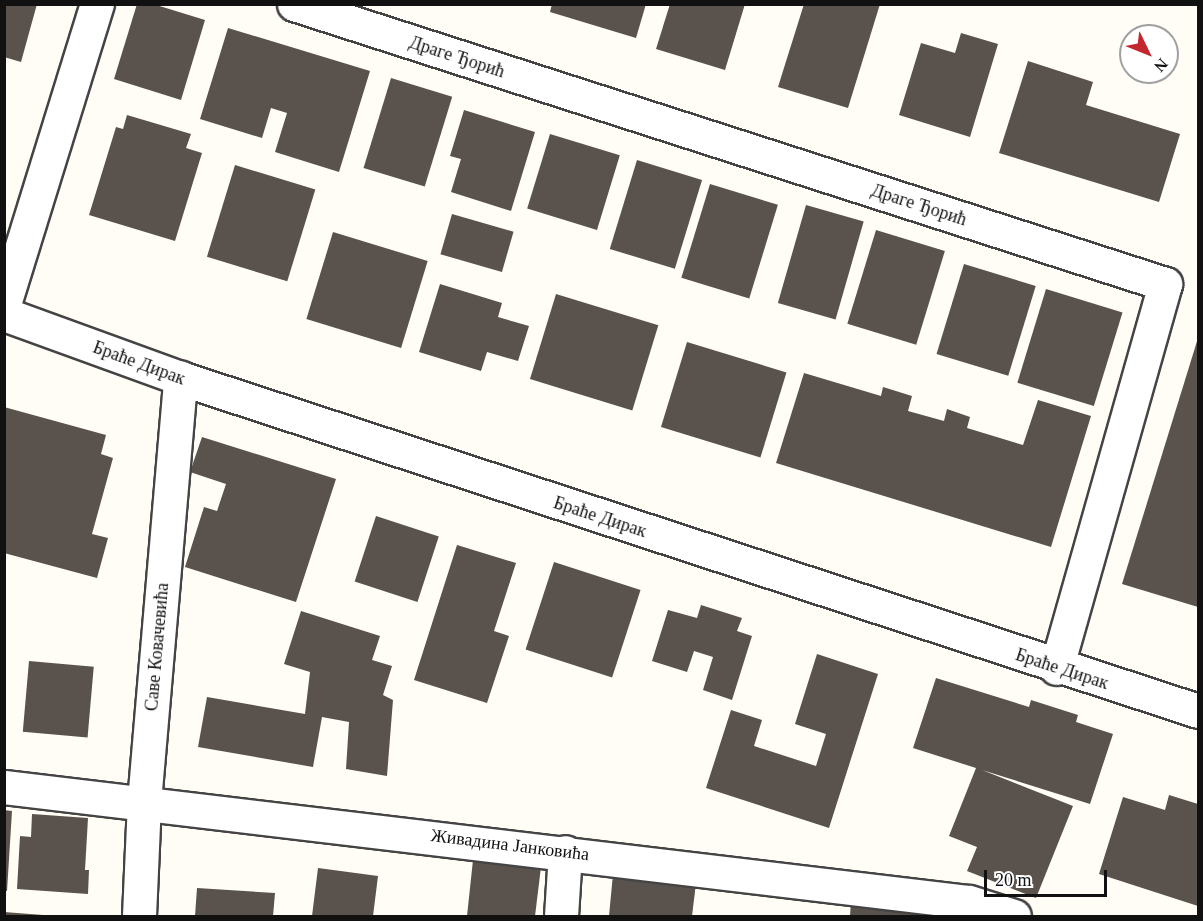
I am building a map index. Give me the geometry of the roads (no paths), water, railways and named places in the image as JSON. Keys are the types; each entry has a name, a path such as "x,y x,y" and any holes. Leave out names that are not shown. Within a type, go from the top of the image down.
{"street":[{"path":"4,304 97,4"},
{"name":"Драге Ђорић","path":"294,4 1165,284 1056,668"},
{"name":"Браће Дирак","path":"4,314 180,378 1056,668 1198,711"},
{"name":"Саве Ковачевића","path":"139,916 144,802 180,378"},
{"name":"Живадина Јанковића","path":"4,787 565,852 1014,916"},
{"path":"561,916 565,852"}]}
